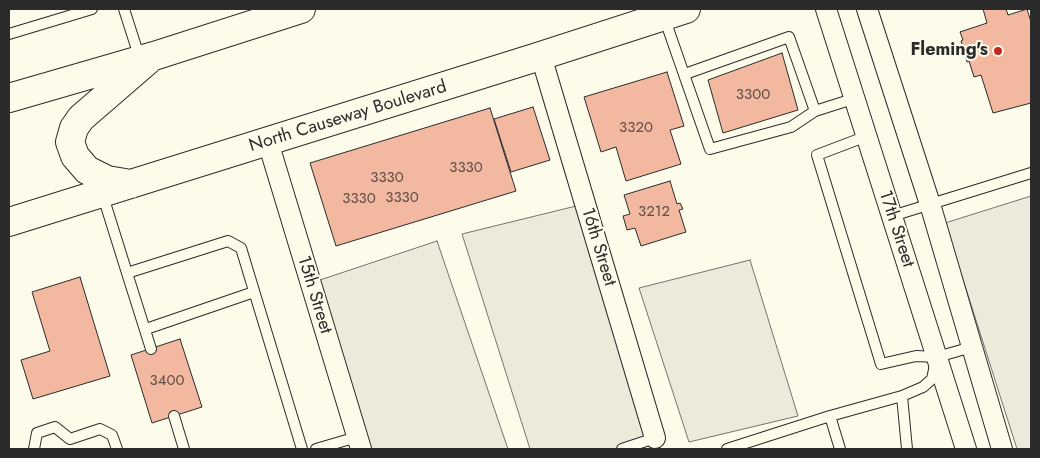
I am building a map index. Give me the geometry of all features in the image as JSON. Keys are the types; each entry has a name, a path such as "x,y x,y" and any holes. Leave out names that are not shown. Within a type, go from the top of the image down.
{"highway":[{"path":"9,98 147,58 275,13 301,9"},
{"name":"North Causeway Boulevard","path":"9,222 541,56 673,11"},
{"path":"131,184 107,180 87,170 74,156 70,142 74,128 81,118 147,58"}],"street":[{"name":"17th Street","path":"826,9 856,98 866,136 966,449"},
{"path":"867,9 930,204 1002,449"},
{"name":"16th Street","path":"541,56 655,438"},
{"name":"15th Street","path":"268,142 359,443"}],"lane":[{"path":"9,34 90,9"},
{"path":"124,9 147,58"},
{"path":"673,11 685,74 710,149 790,126 815,111 856,98"},
{"path":"685,74 789,37 815,111"},
{"path":"866,136 817,155 881,364 916,356 937,357 972,347"},
{"path":"892,216 1031,173"},
{"path":"102,193 151,348"},
{"path":"127,273 228,241 240,248 302,449"},
{"path":"146,329 254,292"},
{"path":"727,449 830,416 902,396 923,386 932,379 937,357"},
{"path":"902,396 907,449"},
{"path":"174,416 184,449"},
{"path":"830,416 840,449"},
{"path":"34,449 37,433 55,427 70,439 100,429 112,435 116,449"},
{"path":"622,449 655,438"},
{"path":"316,449 359,443"}],"shaded area":[{"path":"1031,196 1031,449 1017,449 945,223"},
{"path":"576,206 659,449 530,449 462,234"},
{"path":"437,241 508,449 361,449 311,283"},
{"path":"750,260 798,416 689,442 639,288"}],"building":[{"name":"Fleming's","path":"983,9 1006,9 1008,15 1027,9 1031,22 1031,103 993,113 981,75 974,77 969,61 967,62 960,32 987,23"},
{"path":"782,53 798,110 723,133 708,80"},
{"path":"667,72 684,126 670,130 681,164 626,181 616,147 601,152 584,97"},
{"path":"533,107 550,160 511,172 494,119"},
{"path":"490,108 516,191 336,246 310,163"},
{"path":"670,181 677,204 680,203 683,209 679,210 686,232 641,246 635,228 627,230 623,216 630,214 624,195"},
{"path":"80,277 110,376 33,399 21,360 50,351 32,292"},
{"path":"180,339 202,407 152,423 131,355"}],"place":[{"name":"Fleming's","path":"998,51"}]}
